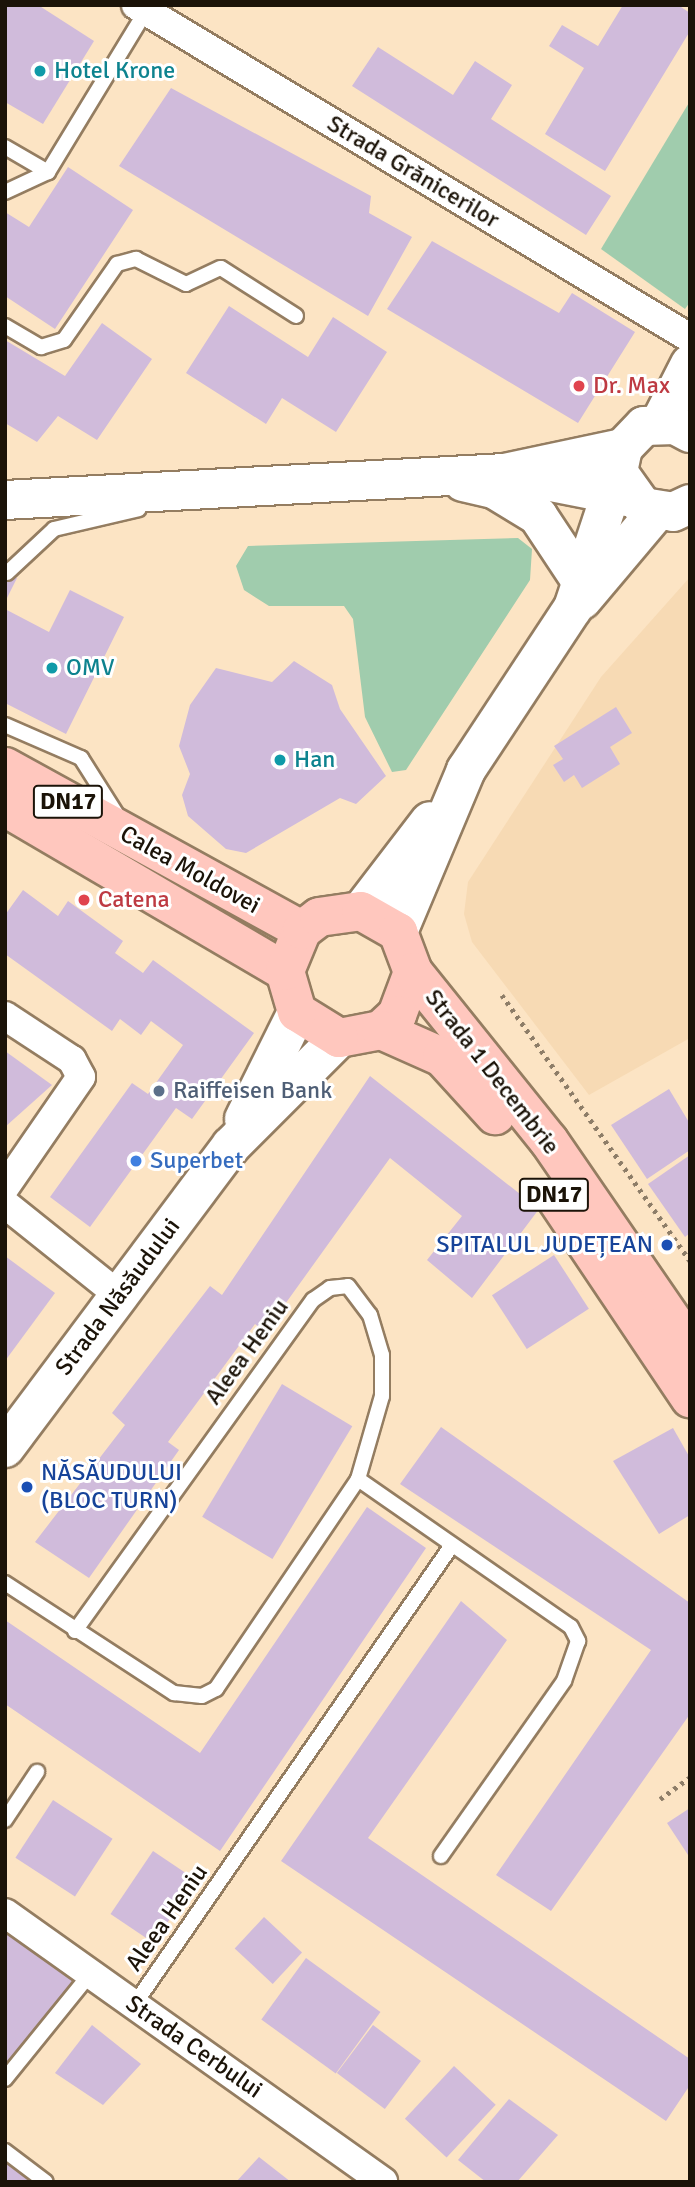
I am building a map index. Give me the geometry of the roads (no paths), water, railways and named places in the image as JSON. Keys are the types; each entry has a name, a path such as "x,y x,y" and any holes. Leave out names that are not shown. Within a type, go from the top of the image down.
{"main road":[{"path":"361,911 452,796 577,595 638,488 644,426 682,426 690,364"},
{"path":"5,500 212,491 505,473 638,488"},
{"path":"433,479 494,489 517,500 554,533 577,595"},
{"name":"Calea Moldovei","path":"5,767 302,930"},
{"path":"413,972 397,1015 381,1031 339,1038 297,1012 285,971 302,930 319,917 361,911 398,932 452,796"},
{"name":"Calea Moldovei","path":"5,807 285,971"},
{"name":"DN17","path":"398,932 413,972"},
{"name":"Strada 1 Decembrie","path":"413,972 548,1141 690,1346"},
{"name":"Strada Năsăudului","path":"231,1146 297,1012"},
{"name":"Strada 1 Decembrie","path":"381,1031 442,1057 471,1085 529,1157 690,1398"},
{"name":"Strada Năsăudului","path":"5,1448 231,1146 339,1038"}],"street":[{"name":"Strada Grănicerilor","path":"141,8 690,338"},
{"path":"5,1016 72,1060 81,1077 5,1187"},
{"path":"5,1204 120,1296"},
{"name":"Strada Cerbului","path":"5,1913 383,2182"}],"lane":[{"path":"5,192 48,172 141,8"},
{"path":"5,147 48,172"},
{"path":"5,326 41,347 64,340 117,264 136,259 186,284 221,268 296,316"},
{"path":"7,573 54,529 212,491"},
{"path":"5,725 81,758 132,837"},
{"name":"Aleea Heniu","path":"5,1583 75,1631 174,1693 202,1696 216,1689 358,1479 383,1396 382,1355 360,1296 348,1286 330,1288 313,1300 75,1631"},
{"path":"358,1479 571,1627 578,1641 564,1681 442,1856"},
{"name":"Aleea Heniu","path":"134,2005 452,1545"},
{"path":"5,1820 37,1772"},
{"path":"5,2079 90,1974"},
{"path":"5,2151 46,2182"}],"place":[{"name":"Hotel Krone","path":"40,71"},
{"name":"Dr. Max","path":"579,386"},
{"name":"OMV","path":"52,668"},
{"name":"Han","path":"280,760"},
{"name":"Catena","path":"84,900"},
{"name":"Raiffeisen Bank","path":"159,1091"},
{"name":"Superbet","path":"136,1161"},
{"name":"SPITALUL JUDEȚEAN","path":"667,1245"},
{"name":"NĂSĂUDULUI (BLOC TURN)","path":"27,1487"}]}
